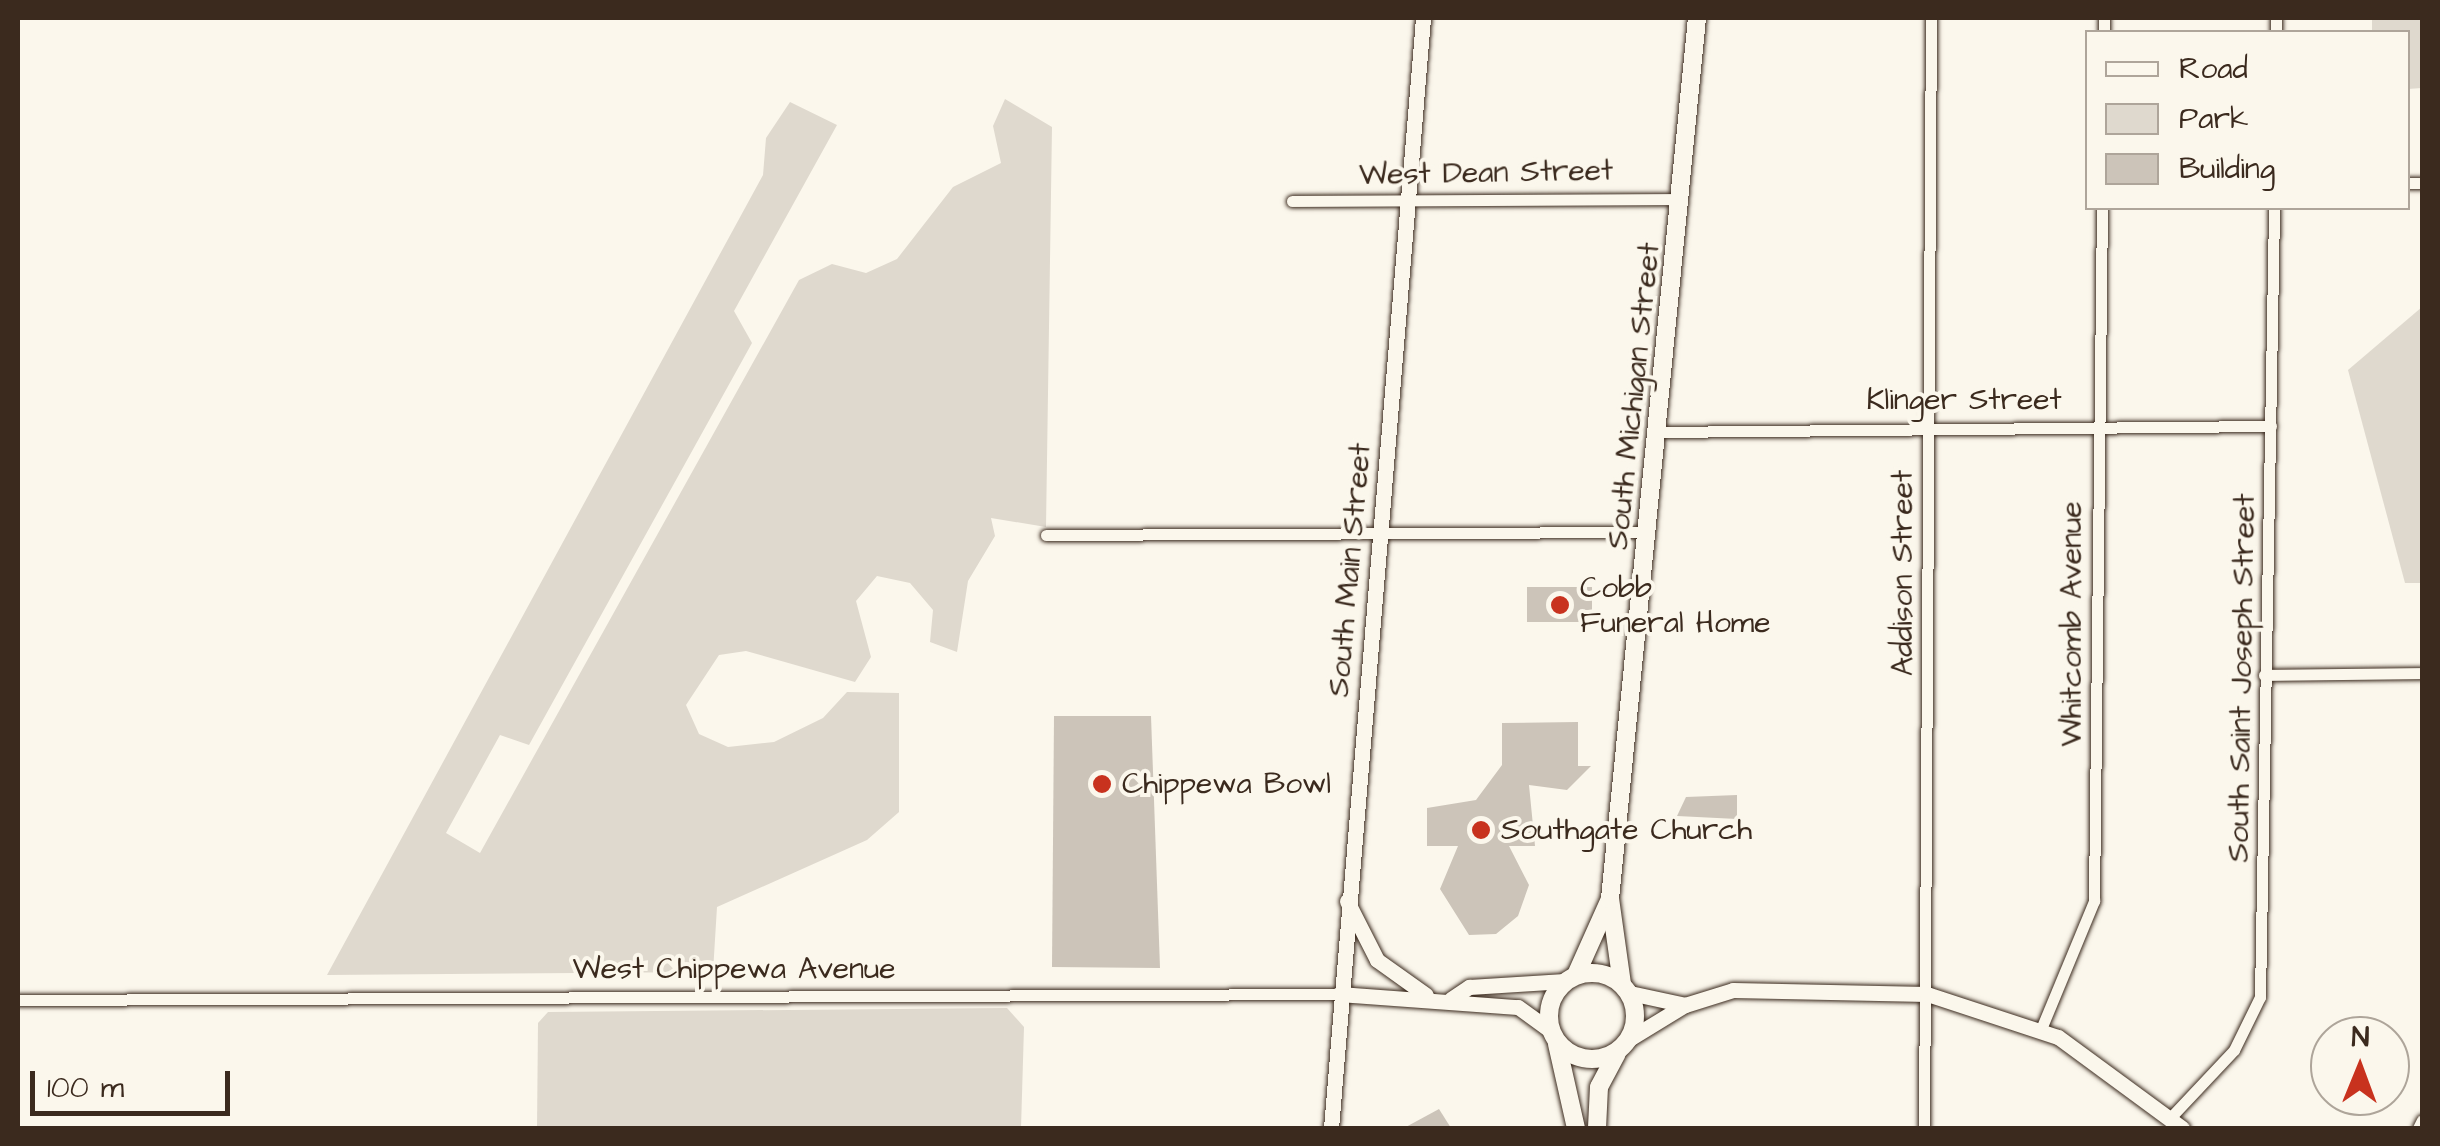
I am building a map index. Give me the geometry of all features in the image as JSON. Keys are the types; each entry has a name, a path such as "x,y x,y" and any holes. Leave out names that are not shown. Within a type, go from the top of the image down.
{"main road":[{"name":"South Main Street","path":"1331,1128 1346,897 1382,532 1423,18"},
{"name":"South Michigan Street","path":"1626,988 1610,899 1696,18"},
{"path":"1346,897 1376,960 1428,997"},
{"name":"South Michigan Street","path":"1571,978 1610,899"},
{"path":"1576,1128 1549,1005 1571,978 1685,1005"},
{"name":"West Chippewa Avenue","path":"1452,999 1468,987 1571,978"},
{"path":"1553,1034 1578,1056 1623,1046 1685,1005 1794,986 1926,994 2041,1029 2176,1123"},
{"path":"1597,1128 1599,1087 1623,1046 1626,988"},
{"name":"West Chippewa Avenue","path":"1338,994 1428,997 1518,1007 1553,1034"}],"street":[{"name":"Addison Street","path":"1924,1128 1931,18"},
{"name":"West Dean Street","path":"1292,201 1681,199"},
{"name":"Whitcomb Avenue","path":"2041,1029 2094,901 2102,210"},
{"name":"South Saint Joseph Street","path":"2176,1123 2257,1014 2274,210"},
{"name":"Klinger Street","path":"1657,432 1928,423 2271,426"},
{"path":"1046,536 1648,532"},
{"path":"2264,674 2422,673"},
{"name":"West Chippewa Avenue","path":"18,1000 1338,994"},
{"path":"2418,1128 2422,1120"}],"green space":[{"path":"2372,18 2422,18 2422,88 2410,89 2410,30 2372,30"},
{"path":"1005,99 1052,127 1046,527 991,518 995,536 968,581 957,652 930,642 933,610 910,583 877,576 856,601 871,657 855,682 746,651 719,655 686,705 699,734 728,747 774,742 823,718 847,692 899,693 899,812 867,840 717,907 713,972 327,975 763,175 766,138 790,102 837,125 734,311 752,343 529,745 500,735 446,833 480,853 799,280 832,264 866,273 897,259 953,187 1001,163 993,126"},
{"path":"2422,307 2422,583 2405,583 2348,370"},
{"path":"1007,1008 1024,1027 1021,1128 537,1128 538,1023 548,1012"}],"building":[{"name":"Cobb Funeral Home","path":"1527,587 1592,587 1592,622 1527,622"},
{"name":"Chippewa Bowl","path":"1054,716 1151,716 1160,968 1052,967"},
{"name":"Southgate Church","path":"1578,722 1578,766 1591,766 1567,790 1529,785 1535,846 1509,846 1529,885 1518,916 1496,934 1469,935 1440,889 1458,846 1427,846 1427,808 1476,800 1502,765 1502,723"},
{"path":"1737,795 1737,819 1677,816 1686,797"},
{"path":"1439,1109 1451,1128 1404,1128"}],"place":[{"name":"Cobb Funeral Home","path":"1560,605"},
{"name":"Chippewa Bowl","path":"1102,784"},
{"name":"Southgate Church","path":"1481,830"}]}
